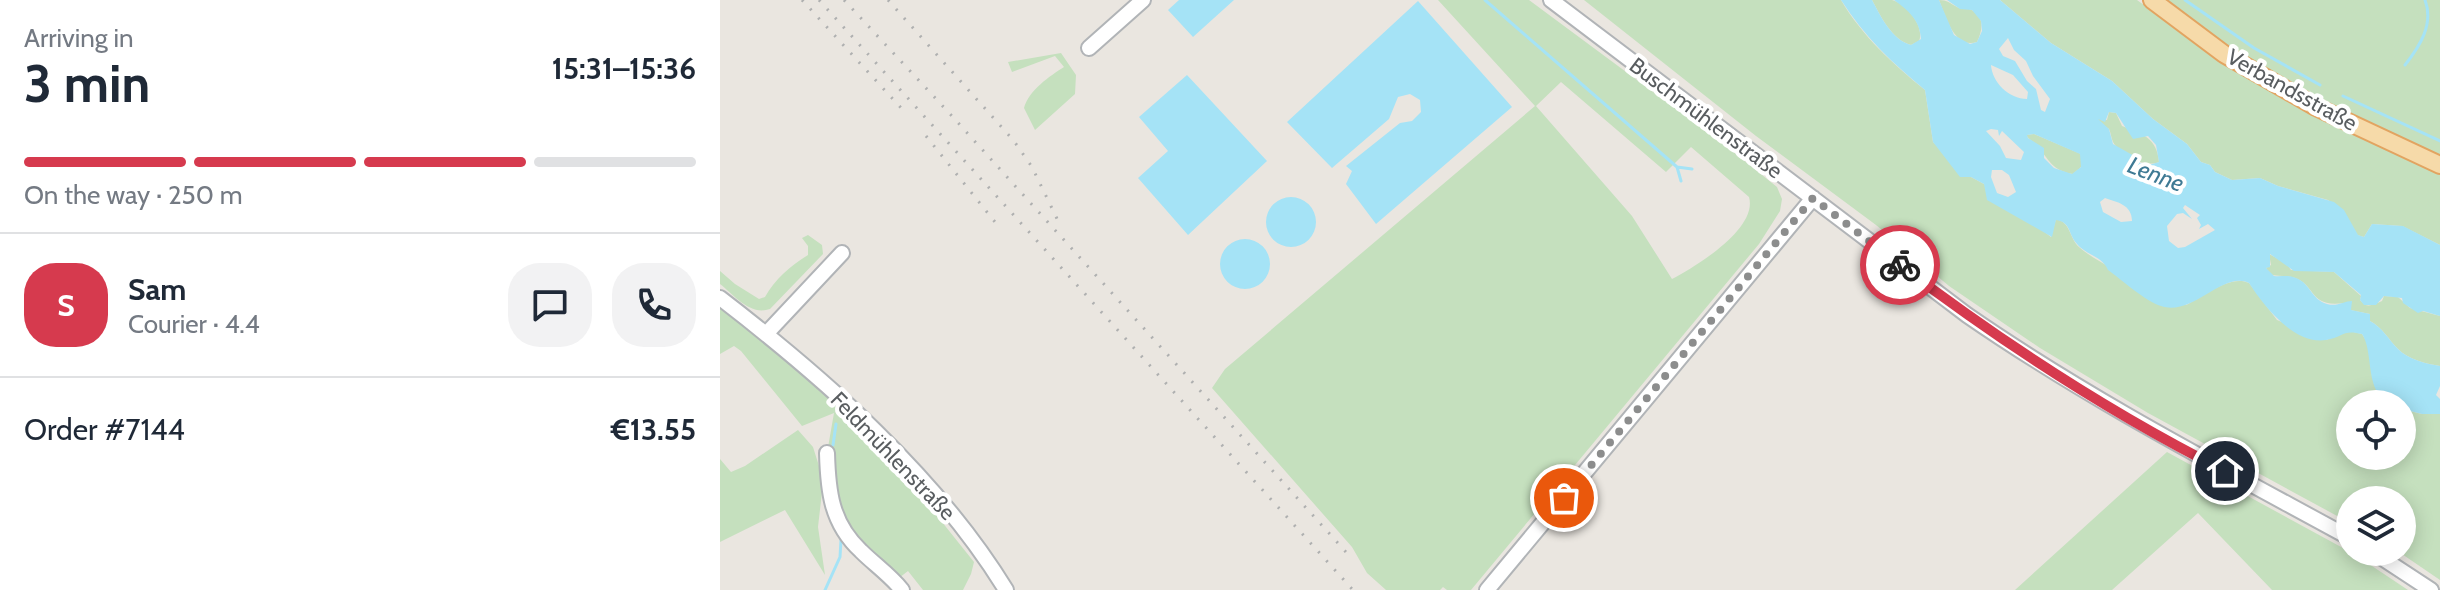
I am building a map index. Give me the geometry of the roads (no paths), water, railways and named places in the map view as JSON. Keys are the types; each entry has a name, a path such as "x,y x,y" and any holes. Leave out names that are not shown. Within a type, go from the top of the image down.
{"main road":[{"name":"Verbandsstraße","path":"2152,0 2224,54 2316,107 2440,165"}],"street":[{"path":"1089,48 1143,0"},
{"name":"Buschmühlenstraße","path":"1551,0 1944,298 2026,355 2135,422 2336,530"},
{"path":"1487,590 1813,198"},
{"path":"766,334 842,253"},
{"name":"Feldmühlenstraße","path":"720,298 766,334 882,438 954,520 999,587"},
{"path":"827,453 829,494 834,513 848,537 902,590"},
{"path":"2394,566 2431,590"}],"water":[{"path":"1179,0 1234,0 1193,37 1168,10"},
{"name":"Lenne","path":"1841,0 1872,0 1893,33 1911,45 1921,39 1918,26 1894,0 1939,0 1954,35 1970,44 1977,42 1982,31 1981,21 1972,10 1960,9 1947,0 2000,0 2051,43 2112,81 2153,119 2187,144 2201,162 2210,165 2215,172 2232,180 2260,178 2334,202 2344,210 2358,235 2364,237 2372,224 2403,226 2440,245 2440,316 2423,311 2418,313 2403,303 2402,298 2384,296 2376,305 2364,305 2361,295 2334,272 2294,271 2270,254 2270,267 2266,268 2274,276 2299,279 2317,299 2327,304 2352,301 2351,310 2370,314 2370,321 2402,353 2440,366 2440,386 2436,395 2440,399 2440,414 2416,412 2416,390 2377,390 2362,334 2347,333 2326,340 2303,336 2281,322 2249,283 2239,281 2218,287 2185,305 2173,308 2161,306 2134,290 2081,248 2061,221 2056,220 2052,237 1987,200 1984,184 1971,177 1960,177 1933,142 1925,90 1901,70 1859,25","holes":["2008,38 2014,50 2026,61 2050,99 2045,112 2041,110 2036,89 2015,61 2003,56 1999,49","1991,65 2013,75 2028,92 2027,99 2008,93","2109,112 2116,113 2133,139 2148,136 2156,145 2159,162 2149,165 2140,163 2136,157 2113,144 2109,129 2098,119 2105,122","1998,130 1999,136 2002,131 2024,152 2021,160 2006,158 1986,131","2034,134 2080,154 2081,167 2072,174 2054,168 2044,158 2044,148 2027,135","1992,170 2002,170 2009,175 2016,192 2008,197 1997,193 1991,177","2105,198 2126,207 2132,221 2121,222 2103,212 2100,202","2185,205 2200,215 2197,218 2201,225 2199,229 2208,224 2215,230 2178,248 2169,241 2167,226 2177,214 2183,213 2192,219 2183,208"]},
{"path":"1418,1 1512,107 1376,224 1346,184 1352,171 1346,166 1400,123 1412,121 1421,112 1420,100 1410,94 1398,97 1389,119 1332,168 1287,122"},
{"path":"1187,75 1267,161 1188,235 1138,178 1168,151 1139,117"},
{"path":"1291,197 1309,204 1316,222 1309,240 1291,247 1273,240 1266,222 1273,204"},
{"path":"1245,239 1263,246 1270,264 1263,282 1245,289 1227,282 1220,264 1227,246"}],"waterway":[{"path":"1485,0 1677,167 1681,181"},
{"path":"2185,0 2254,48 2320,85"},
{"path":"2405,65 2427,26 2425,0"},
{"path":"2343,96 2440,141"},
{"path":"1677,167 1692,169"},
{"path":"833,445 836,424"},
{"path":"825,590 840,557 841,540"}],"railway":[{"path":"802,0 902,109"},
{"path":"819,0 1353,590"},
{"path":"844,0 1346,552"},
{"path":"888,0 1014,141 1032,167 1061,227"},
{"path":"926,136 995,222"}]}
